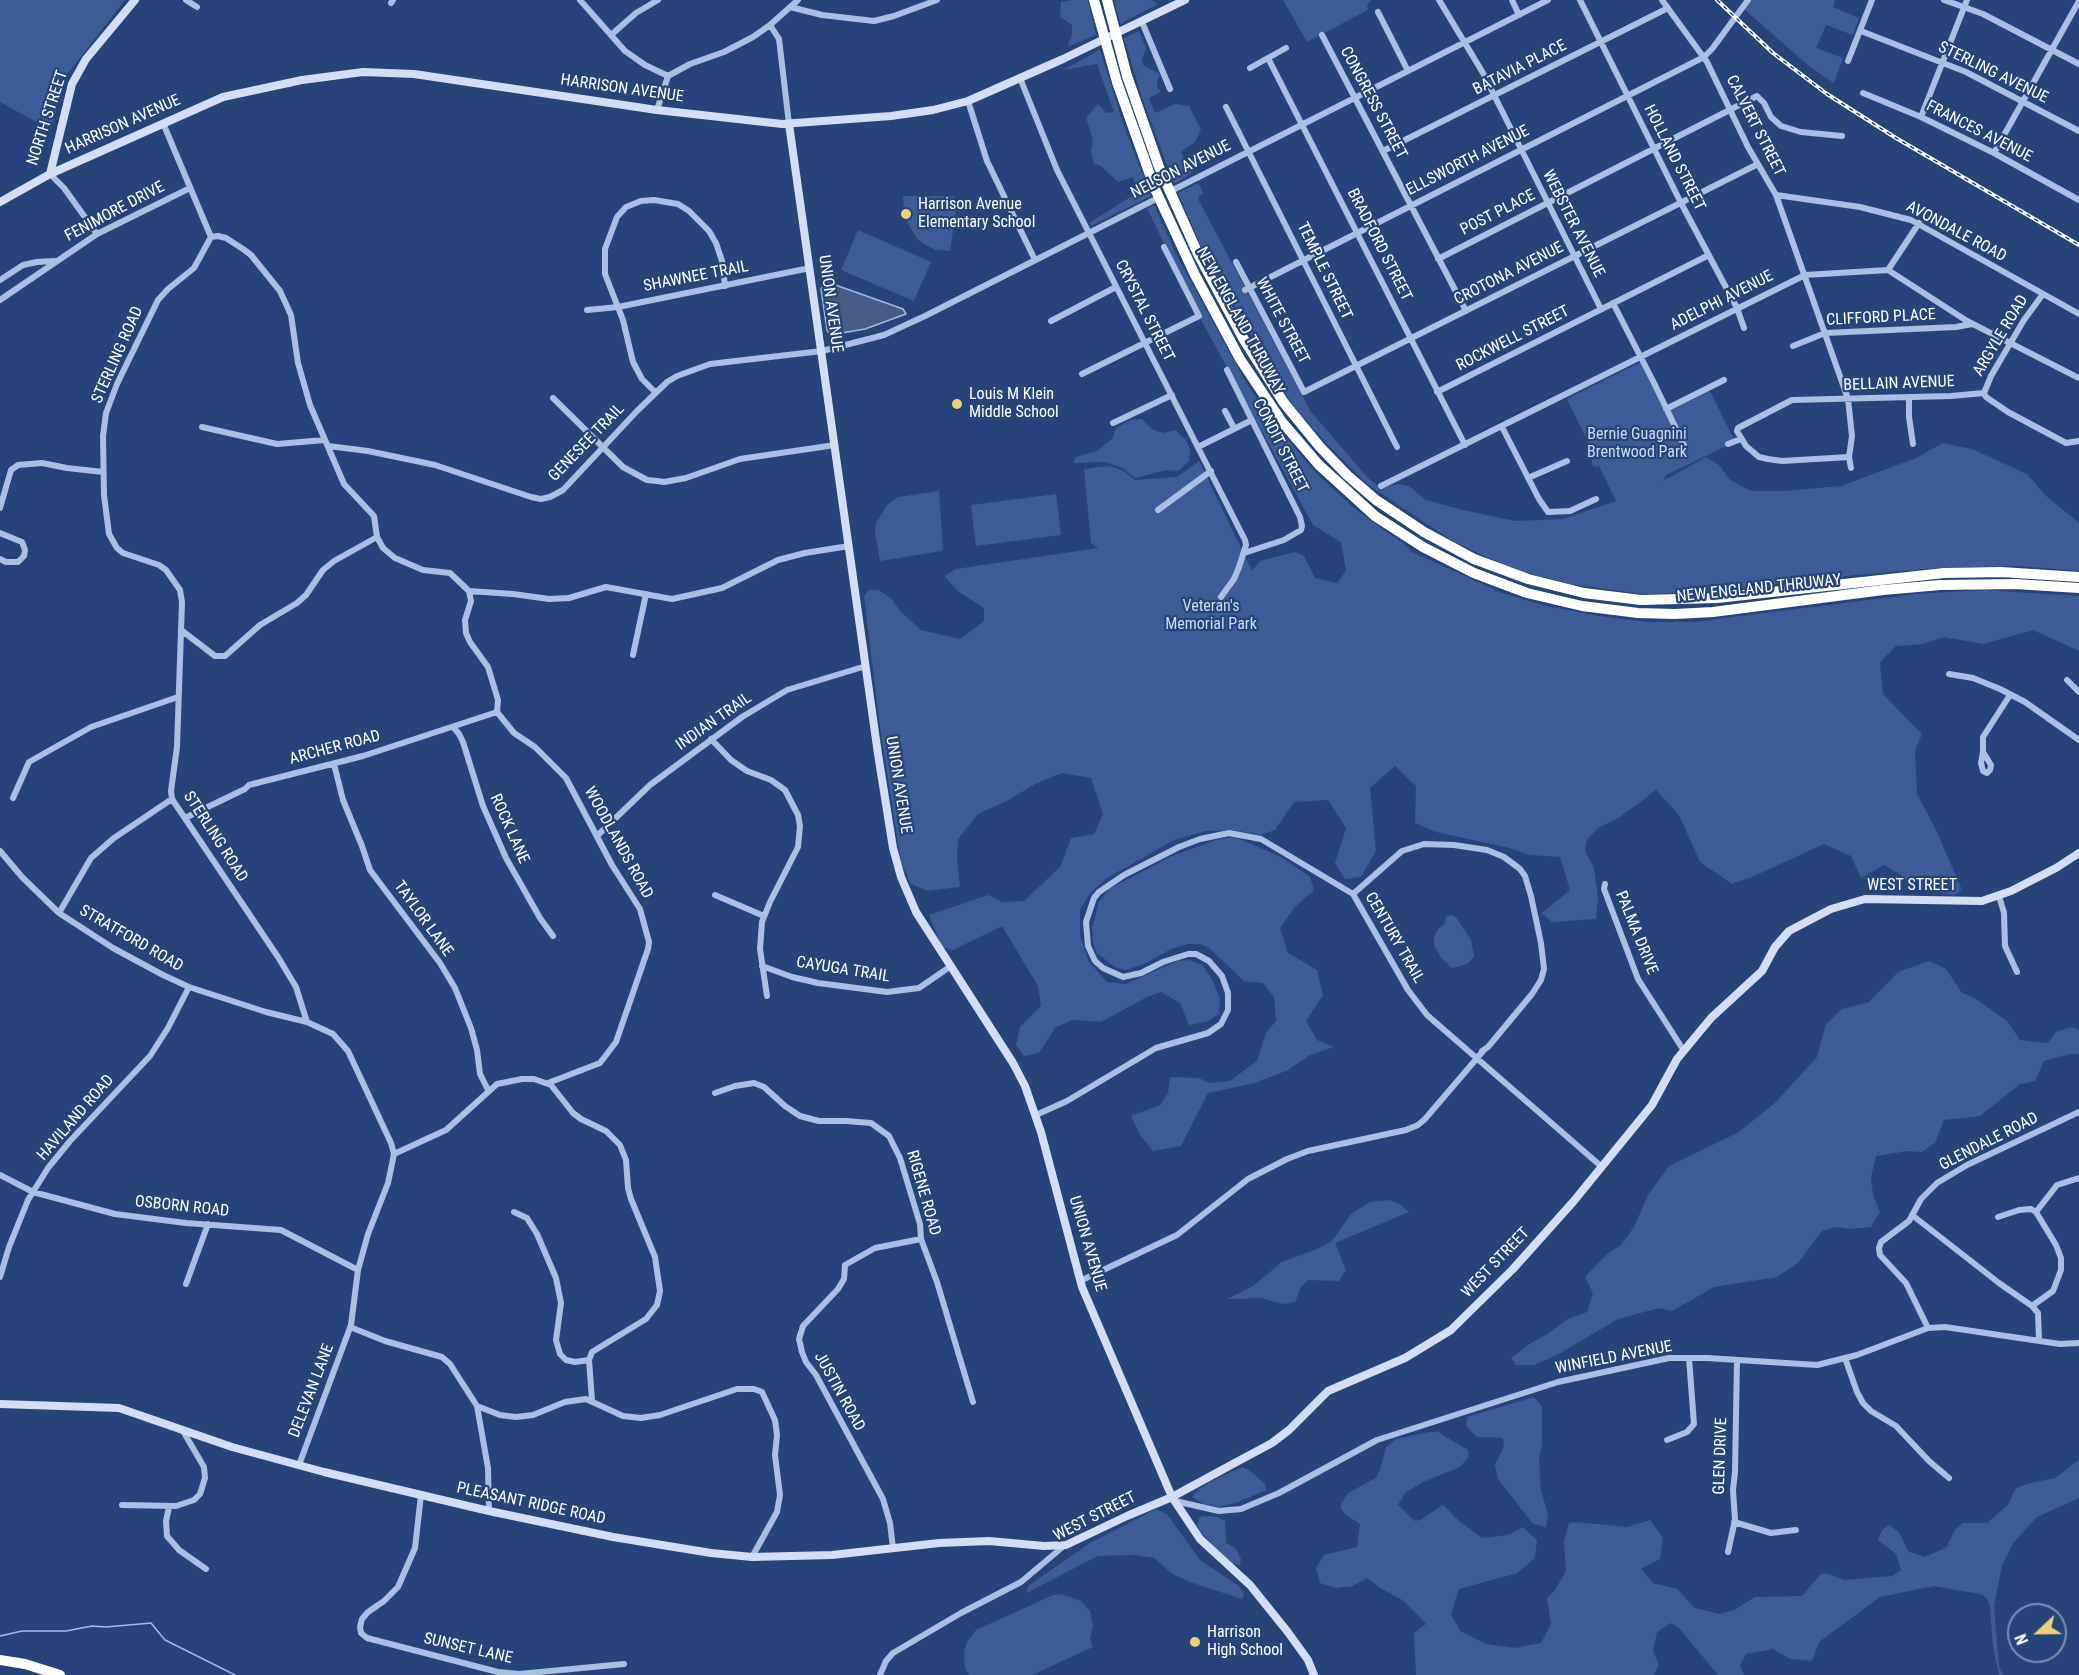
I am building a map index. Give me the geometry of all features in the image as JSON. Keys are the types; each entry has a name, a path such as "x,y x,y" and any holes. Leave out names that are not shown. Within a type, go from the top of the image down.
{"highway":[{"name":"NEW ENGLAND THRUWAY","path":"1094,0 1117,82 1155,189 1195,275 1240,359 1271,406 1306,451 1346,491 1407,537 1456,565 1509,587 1563,602 1638,613 1713,612 1940,585 2015,584 2079,588"},
{"name":"NEW ENGLAND THRUWAY","path":"1107,0 1127,76 1159,166 1193,245 1243,338 1284,403 1320,447 1376,500 1424,532 1474,559 1528,579 1584,593 1641,600 1717,598 1944,573 2001,572 2079,577"},
{"path":"0,1660 25,1664 60,1675"}],"street":[{"name":"NORTH STREET","path":"0,202 50,174 72,84 86,59 135,0"},
{"path":"186,0 197,7"},
{"path":"580,0 625,51 645,65 668,76"},
{"path":"611,35 636,13 658,0"},
{"path":"657,110 668,76 690,63 724,52 753,37 798,0"},
{"path":"790,7 822,15 874,21 937,0"},
{"name":"HARRISON AVENUE","path":"50,174 223,98 250,90 339,74 363,72 414,74 741,121 789,124 891,116 933,110 968,101 1087,48 1185,0"},
{"name":"WEBSTER AVENUE","path":"1439,0 1466,42 1601,309"},
{"path":"1512,0 1519,15"},
{"name":"NELSON AVENUE","path":"822,351 884,335 925,316 1548,0"},
{"name":"HOLLAND STREET","path":"1580,0 1681,203 1737,308 1744,328"},
{"name":"CALVERT STREET","path":"1662,0 1704,57 1776,195 1848,399 1852,436 1851,468"},
{"path":"1848,61 1872,0"},
{"path":"1944,0 1966,4 2079,64"},
{"path":"1704,57 1747,2"},
{"path":"1994,153 2079,2"},
{"path":"1922,117 1966,4"},
{"name":"BATAVIA PLACE","path":"1383,151 1668,8"},
{"path":"1378,12 1408,71"},
{"path":"1138,24 1170,89"},
{"name":"UNION AVENUE","path":"770,25 779,39 866,666 893,848 901,877 916,912 1013,1063 1025,1086 1036,1115 1080,1281 1173,1499 1200,1539 1250,1586 1286,1630 1308,1660 1314,1675"},
{"name":"STERLING AVENUE","path":"1861,31 1966,72 2079,131"},
{"name":"CONGRESS STREET","path":"1322,35 1466,311"},
{"path":"1250,68 1286,48"},
{"name":"ELLSWORTH AVENUE","path":"1247,289 1704,57"},
{"name":"BRADFORD STREET","path":"1268,58 1465,445"},
{"name":"CRYSTAL STREET","path":"1020,78 1044,140 1245,540 1244,553"},
{"name":"FRANCES AVENUE","path":"1863,93 1922,117 1994,153 2079,200"},
{"name":"POST PLACE","path":"1438,259 1758,96 1781,126 1801,132 1842,136"},
{"path":"968,101 987,161 1035,260"},
{"name":"TEMPLE STREET","path":"1226,106 1397,447"},
{"path":"163,123 211,237 226,238 251,255 280,291 291,315 296,350 310,405 348,490 374,516 377,537 383,548 394,558 423,570 450,573 469,591 471,601 465,620 466,633 488,667 498,700 497,712"},
{"name":"CROTONA AVENUE","path":"1304,392 1758,164"},
{"path":"50,174 64,188 97,234"},
{"name":"FENIMORE DRIVE","path":"0,300 54,261 97,234 190,188"},
{"name":"AVONDALE ROAD","path":"1776,195 1892,213 1918,223 2079,314"},
{"path":"656,393 642,379 633,362 618,307 605,274 605,249 617,217 626,207 641,201 666,200 689,211 709,231 716,243 722,261 725,286"},
{"path":"1918,223 1888,270 1973,324 2079,378"},
{"name":"STERLING ROAD","path":"211,237 194,268 158,300 117,384 106,413 103,436 103,472 108,527 112,541 123,553 159,565 171,576 180,590 182,602 177,747 172,799 278,957 296,987 307,1022"},
{"path":"1082,374 1199,316 1164,247"},
{"path":"1601,309 1709,255"},
{"name":"FENIMORE DRIVE","path":"0,280 23,265 54,261"},
{"name":"WHITE STREET","path":"1236,262 1247,289 1304,392"},
{"name":"SHAWNEE TRAIL","path":"587,310 618,307 810,268"},
{"name":"ADELPHI AVENUE","path":"1381,486 1805,275 1888,270"},
{"path":"1051,321 1116,287"},
{"name":"ARGYLE ROAD","path":"1984,393 1991,375 2024,320 2043,294"},
{"path":"1613,303 1684,445"},
{"name":"ROCKWELL STREET","path":"1437,392 1601,309"},
{"name":"CLIFFORD PLACE","path":"1792,346 1825,333 1956,327 1973,324"},
{"name":"GENESEE TRAIL","path":"326,443 435,465 541,499 563,490 656,393 677,376 710,364 822,351"},
{"name":"CONDIT STREET","path":"1227,370 1300,517 1302,526 1296,533 1284,540 1244,553"},
{"path":"1666,409 1724,380"},
{"path":"1984,393 1986,397 2008,412 2066,443 2079,441"},
{"name":"BELLAIN AVENUE","path":"1741,439 1738,428 1792,400 1984,393"},
{"path":"1113,423 1172,395"},
{"path":"1909,397 1913,444"},
{"path":"553,398 630,472 647,480 664,482 686,478 740,459 835,445"},
{"path":"1225,411 1234,428"},
{"path":"1198,447 1252,420"},
{"path":"202,427 277,444 326,443"},
{"path":"1502,427 1548,512 1577,509 1596,499"},
{"path":"1728,444 1741,439 1759,457 1782,461 1850,458"},
{"path":"1528,478 1567,461"},
{"path":"0,508 11,471 18,465 42,463 103,472"},
{"path":"1158,510 1211,471"},
{"path":"0,533 22,542 25,550 24,556 18,562 6,562 0,559"},
{"path":"181,630 215,656 225,656 260,625 297,603 306,595 322,570 377,537"},
{"path":"469,591 549,599 569,598 600,588 672,599 722,588 778,560 849,546"},
{"path":"1221,597 1234,579 1244,553"},
{"path":"633,655 646,594"},
{"name":"INDIAN TRAIL","path":"598,835 650,785 742,717 787,690 866,666"},
{"path":"1948,674 1973,678 1992,685 2025,702 2079,740"},
{"path":"2067,680 2079,692"},
{"path":"1983,752 1983,737 2010,695"},
{"path":"13,798 29,762 91,727 178,697"},
{"name":"ARCHER ROAD","path":"185,818 245,789 249,784 334,764 497,712"},
{"name":"WOODLANDS ROAD","path":"497,712 514,733 535,747 566,778 612,865 640,909 649,942 621,1030 604,1060 581,1072 548,1083"},
{"name":"ROCK LANE","path":"453,727 459,734 483,806 506,858 540,918 553,936"},
{"path":"711,739 731,760 747,771 779,785 791,799 798,815 800,826 798,847 764,916 760,949 767,996"},
{"name":"TAYLOR LANE","path":"334,764 343,800 370,870 440,963 455,988 471,1028 480,1074 488,1090"},
{"path":"59,913 91,858 114,838 172,799"},
{"name":"CENTURY TRAIL","path":"1036,1115 1067,1101 1156,1048 1218,1028 1228,1010 1228,993 1222,976 1209,962 1196,954 1177,957 1131,976 1113,974 1095,961 1088,946 1086,922 1094,898 1106,886 1179,847 1200,839 1229,833 1261,839 1353,894 1408,990 1427,1015 1602,1167"},
{"path":"1080,1281 1177,1235 1248,1179 1287,1159 1308,1151 1406,1130 1418,1125 1532,994 1541,980 1544,969 1541,943 1525,876 1520,869 1504,857 1487,850 1424,844 1402,851 1353,894"},
{"name":"STRATFORD ROAD","path":"0,851 22,877 59,913 113,948 189,987 266,1012 307,1022"},
{"name":"WEST STREET","path":"880,1675 886,1661 893,1653 961,1613 1021,1582 1066,1545 1145,1507 1173,1499 1272,1443 1289,1430 1328,1391 1405,1358 1430,1345 1451,1330 1513,1269 1602,1167 1652,1105 1662,1084 1684,1051 1712,1018 1762,971 1781,938 1806,921 1831,909 1865,899 1982,901 1999,896 2056,868 2079,853"},
{"name":"PALMA DRIVE","path":"1605,884 1604,889 1638,979 1684,1051"},
{"path":"715,895 764,916"},
{"path":"1999,896 2004,913 2005,946 2017,972"},
{"name":"CAYUGA TRAIL","path":"762,966 792,977 818,983 887,992 919,988 951,966"},
{"name":"HAVILAND ROAD","path":"0,1277 9,1247 33,1192 48,1168 70,1141 150,1056 168,1028 189,987"},
{"path":"307,1022 333,1034 348,1051 394,1154 388,1183 358,1270 350,1328 385,1341 442,1357 450,1364 477,1406 488,1468 489,1511"},
{"path":"394,1154 446,1130 488,1090 502,1082 522,1079 534,1079 548,1083 573,1113 606,1131 620,1145 626,1160 631,1199 655,1257 660,1292 654,1310 638,1324 592,1352 589,1360 592,1400"},
{"name":"RIGENE ROAD","path":"715,1094 735,1086 754,1083 764,1087 785,1107 800,1116 819,1121 871,1124 889,1136 900,1158 920,1224 921,1239 937,1282 973,1402"},
{"name":"GLENDALE ROAD","path":"1928,1328 1906,1283 1880,1255 1881,1242 1905,1225 1929,1190 1952,1174 2079,1112"},
{"name":"OSBORN ROAD","path":"0,1175 33,1192 115,1214 281,1230 358,1270"},
{"path":"2036,1212 2056,1185 2079,1178"},
{"path":"1998,1217 2019,1210 2031,1209 2036,1212 2056,1245 2061,1258 2061,1270 2052,1291 2032,1306"},
{"path":"514,1212 527,1218 537,1234 556,1278 561,1303 556,1340 560,1353 566,1360 575,1362 589,1360"},
{"path":"1912,1215 2032,1306 2038,1313 2039,1340"},
{"path":"186,1284 208,1224"},
{"name":"JUSTIN ROAD","path":"894,1548 883,1499 806,1362 799,1339 804,1326 838,1289 844,1279 845,1265 875,1248 921,1239"},
{"name":"WINFIELD AVENUE","path":"1173,1499 1219,1511 1241,1509 1279,1493 1377,1440 1558,1382 1669,1358 1817,1365 1845,1358 1928,1328 1945,1327 2060,1344 2079,1343"},
{"name":"DELEVAN LANE","path":"299,1465 350,1328"},
{"path":"1667,1440 1687,1432 1694,1424 1689,1358"},
{"path":"1845,1358 1863,1403 1871,1411 1896,1426 1929,1461 1949,1478"},
{"name":"GLEN DRIVE","path":"1728,1552 1734,1522 1732,1490 1735,1472 1737,1360"},
{"path":"477,1406 500,1415 516,1417 532,1415 565,1402 586,1399 623,1416 641,1418 660,1415 736,1389 754,1389 762,1392 775,1420 777,1435 775,1455 780,1496 777,1512 752,1557"},
{"name":"PLEASANT RIDGE ROAD","path":"0,1404 119,1408 144,1415 183,1431 299,1465 489,1511 613,1537 711,1553 752,1557 832,1555 937,1543 989,1541 1044,1546 1066,1545"},
{"path":"122,1505 169,1507 194,1500 204,1487 204,1467 183,1431"},
{"name":"SUNSET LANE","path":"422,1495 415,1548 405,1574 392,1594 362,1619 361,1633 379,1642 498,1672 519,1674 624,1664"},
{"path":"169,1507 166,1521 167,1536 179,1550 206,1569"},
{"path":"1734,1522 1771,1533 1796,1530"}],"green space":[{"path":"0,0 125,0 65,77 51,130 0,102"},
{"path":"1088,0 1096,35 1067,47 1072,35 1072,25 1060,17 1061,2"},
{"path":"1114,0 1151,0 1158,4 1120,24"},
{"path":"1283,0 1371,0 1367,6 1368,10 1307,42"},
{"path":"1750,0 1835,0 1833,7 1859,18 1853,35 1826,25 1816,48 1843,58 1834,83 1810,67 1744,9"},
{"path":"1139,31 1146,48 1142,60 1143,65 1160,74 1157,87 1161,92 1149,98 1155,113 1175,104 1189,106 1201,129 1195,142 1181,152 1192,173 1174,184 1141,95 1124,38"},
{"path":"1100,50 1124,126 1151,196 1091,226 1089,223 1137,193 1133,177 1118,182 1101,166 1094,164 1091,152 1093,140 1086,118 1098,104 1106,113 1114,112 1097,64 1063,70"},
{"name":"Bernie Guagnini Brentwood Park","path":"1198,183 1204,194 1198,199 1311,412 1369,479 1377,485 1380,483 1384,487 1399,484 1409,486 1426,500 1516,521 1563,519 1616,501 1599,466 1592,465 1592,460 1596,458 1567,399 1641,362 1665,413 1710,391 1735,442 1666,475 1663,481 1706,457 1719,465 1730,480 1751,491 1841,486 1916,458 1943,443 1972,449 2027,474 2045,495 2079,523 2079,571 2020,566 1937,568 1707,592 1643,594 1569,584 1512,569 1453,541 1367,484 1327,444 1291,403 1207,260 1178,193"},
{"path":"903,196 954,196 957,203 950,251 935,250 918,240 911,229 904,215"},
{"name":"Veteran's Memorial Park","path":"1154,205 1174,250 1245,381 1272,421 1315,472 1355,509 1410,551 1502,593 1546,606 1648,622 1693,622 1916,594 1983,590 2079,596 2079,651 2033,630 1984,644 1944,637 1923,644 1896,646 1880,662 1883,694 1922,734 1915,751 1917,794 1937,832 1962,890 1955,895 1913,888 1904,877 1884,865 1861,878 1851,856 1824,844 1732,884 1700,862 1679,815 1656,790 1620,817 1598,828 1587,840 1585,851 1594,868 1598,897 1596,919 1552,922 1542,913 1570,890 1560,857 1530,855 1506,847 1436,832 1415,823 1416,786 1395,766 1370,788 1376,851 1361,877 1345,879 1335,863 1346,828 1328,800 1294,802 1275,830 1260,835 1234,830 1206,831 1174,840 1107,878 1090,893 1080,910 1080,936 1089,962 1107,982 1126,984 1178,961 1189,960 1202,965 1212,979 1220,999 1219,1014 1206,1022 1189,1025 1180,1003 1161,992 1101,1022 1072,1020 1055,1028 1039,1053 1024,1056 1016,1045 1020,1027 1041,1006 1038,986 1002,926 953,950 942,947 929,915 988,895 1003,902 1024,901 1060,867 1071,838 1094,834 1103,814 1091,778 1062,773 1035,784 1007,801 978,814 958,839 957,859 960,887 927,891 911,884 901,862 880,727 864,596 869,590 878,590 891,598 899,610 921,630 960,639 984,621 984,608 959,592 944,576 956,569 1098,548 1091,543 1084,469 1109,466 1122,470 1135,480 1177,477 1199,461 1252,571 1260,561 1295,552 1304,556 1315,578 1337,583 1346,571 1341,542 1313,525 1200,318 1147,208"},
{"path":"858,230 931,262 914,301 841,270"},
{"path":"1142,419 1152,429 1163,433 1175,430 1186,440 1190,449 1189,461 1178,471 1167,470 1135,478 1123,468 1105,462 1073,463 1076,457 1097,451 1113,438 1116,428 1131,420"},
{"path":"939,491 943,549 880,561 875,533 876,523 888,504 898,497"},
{"path":"1056,494 1061,535 976,546 971,505"},
{"path":"1235,837 1281,857 1310,877 1314,890 1295,907 1280,928 1288,953 1317,970 1323,995 1306,1021 1317,1040 1334,1047 1310,1055 1288,1070 1255,1083 1208,1093 1181,1146 1153,1151 1141,1136 1131,1116 1160,1105 1168,1093 1170,1077 1199,1078 1209,1083 1230,1081 1257,1061 1266,1033 1276,1021 1274,997 1263,983 1244,981 1209,948 1200,944 1188,944 1171,949 1144,964 1126,970 1115,967 1097,953 1093,944 1092,928 1099,902 1109,889 1172,856 1219,839"},
{"path":"1451,915 1456,917 1471,940 1474,957 1467,964 1452,968 1441,958 1434,945 1434,937 1438,929 1445,923 1446,917"},
{"path":"1929,961 1946,969 1962,993 1973,997 2008,1022 2020,1040 2048,1043 2056,1032 2072,1027 2079,1030 2079,1054 2044,1061 2035,1081 2020,1084 1980,1116 1944,1120 1935,1143 1922,1152 1908,1151 1876,1156 1871,1177 1873,1195 1880,1212 1871,1227 1851,1229 1836,1227 1822,1231 1798,1263 1777,1277 1714,1287 1672,1311 1659,1308 1618,1319 1557,1355 1534,1365 1516,1365 1511,1358 1531,1343 1568,1319 1587,1312 1593,1293 1585,1277 1607,1254 1621,1245 1634,1227 1648,1195 1669,1166 1739,1132 1776,1102 1817,1057 1826,1024 1842,1009 1869,1002 1898,972"},
{"path":"1389,1200 1400,1204 1409,1212 1335,1243 1346,1270 1339,1281 1308,1280 1301,1287 1295,1302 1282,1304 1261,1298 1227,1299 1253,1286 1282,1262 1332,1241 1351,1214 1370,1202"},
{"path":"1534,1397 1542,1407 1542,1443 1539,1461 1541,1490 1548,1515 1546,1527 1533,1524 1498,1479 1495,1465 1504,1447 1503,1438 1477,1437 1466,1426 1467,1417"},
{"path":"1438,1432 1468,1450 1469,1456 1460,1467 1423,1482 1405,1493 1398,1505 1415,1521 1443,1505 1459,1521 1482,1538 1508,1535 1523,1527 1537,1540 1535,1558 1517,1573 1459,1589 1451,1614 1460,1631 1486,1644 1515,1648 1541,1643 1551,1624 1547,1598 1555,1590 1566,1571 1564,1541 1569,1523 1627,1527 1650,1520 1663,1538 1660,1559 1641,1569 1653,1583 1677,1589 1695,1608 1720,1614 1734,1610 1755,1597 1802,1596 1821,1574 1829,1574 1844,1580 1892,1576 1901,1570 1896,1554 1878,1540 1882,1530 1889,1525 1899,1532 1908,1551 1925,1557 1947,1547 1955,1529 1963,1523 1987,1523 2008,1505 2016,1488 2055,1478 2079,1460 2079,1498 2037,1517 2014,1542 2002,1565 1994,1606 1999,1666 2003,1675 1999,1675 1993,1647 1990,1607 1986,1597 1934,1586 1880,1597 1819,1642 1812,1661 1790,1659 1773,1649 1746,1654 1740,1665 1744,1675 1718,1675 1679,1628 1671,1623 1657,1632 1653,1651 1659,1665 1654,1675 1416,1675 1414,1633 1426,1624 1404,1601 1367,1578 1352,1586 1335,1588 1320,1583 1316,1568 1324,1555 1357,1547 1360,1524 1346,1515 1341,1509 1341,1504 1348,1493 1376,1478 1386,1447 1396,1439"},
{"path":"1242,1467 1265,1484 1266,1490 1236,1503 1218,1507 1204,1504 1192,1497 1199,1489 1212,1481"},
{"path":"1156,1509 1167,1514 1200,1560 1239,1586 1244,1594 1242,1599 1174,1575 1154,1558 1135,1555 1098,1556 1026,1593 1028,1586 1090,1543"},
{"path":"1217,1517 1225,1521 1226,1543 1236,1549 1241,1559 1240,1566 1228,1561 1201,1532 1197,1525 1199,1518"},
{"path":"1061,1594 1081,1601 1090,1611 1093,1626 1090,1639 1093,1647 1032,1675 969,1675 965,1668 964,1651 967,1642 976,1630 1053,1595"}],"shaded area":[{"path":"827,282 903,309 906,314 865,329 830,335 827,330 821,289"}],"waterway":[{"path":"0,1636 22,1631 66,1631 92,1626 151,1623 165,1640 235,1675"}],"railway":[{"path":"1717,0 1773,53 1827,94 1896,138 2079,245"}],"place":[{"name":"Harrison Avenue Elementary School","path":"906,214"},
{"name":"Louis M Klein Middle School","path":"957,404"},
{"name":"Harrison High School","path":"1195,1642"}]}
